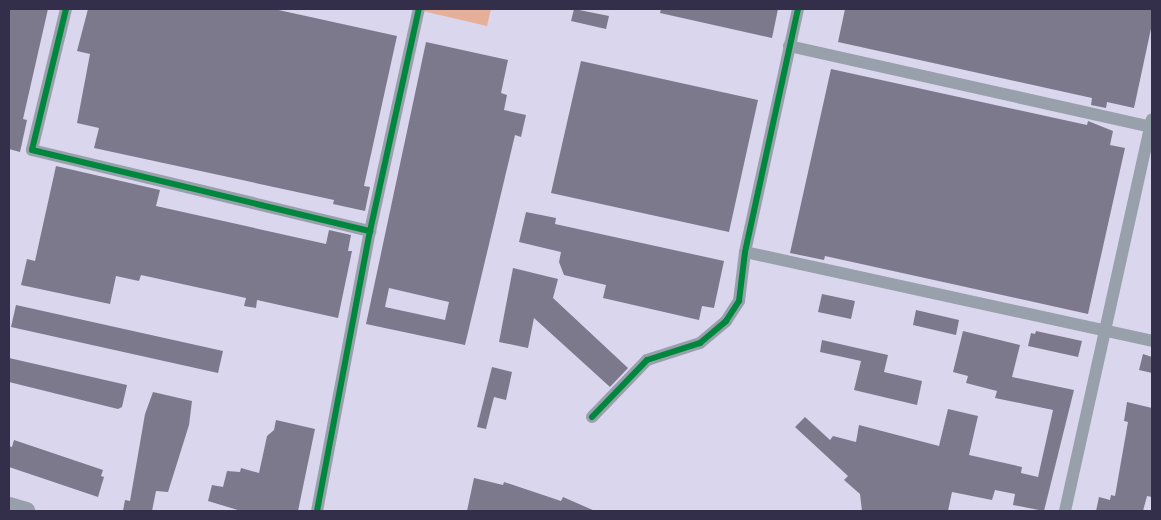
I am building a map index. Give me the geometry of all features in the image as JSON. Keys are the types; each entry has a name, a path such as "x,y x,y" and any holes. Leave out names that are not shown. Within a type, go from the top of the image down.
{"street":[{"path":"66,9 32,150 370,231"},
{"path":"316,511 370,231 419,9"},
{"path":"592,417 648,360 700,343 726,321 739,302 745,252 798,9"},
{"path":"789,46 1152,125 1065,511"},
{"path":"745,252 1152,341"},
{"path":"9,506 26,511"}],"shaded area":[{"path":"414,9 491,9 487,26"}],"building":[{"path":"9,9 48,9 23,119 27,120 20,152 9,149"},
{"path":"88,9 274,9 397,36 364,186 370,187 365,211 333,204 334,200 94,148 99,128 77,123 90,54 77,51"},
{"path":"574,9 609,16 606,29 571,21"},
{"path":"661,9 778,9 772,38 660,13"},
{"path":"845,9 1152,9 1152,24 1134,108 1107,102 1106,108 1091,105 1092,98 838,42"},
{"path":"426,42 508,60 501,93 507,95 504,110 526,115 521,137 515,135 465,345 366,324","holes":["389,288 449,302 445,320 385,307"]},
{"path":"581,61 758,100 729,232 551,193"},
{"path":"831,69 1087,125 1088,121 1113,131 1110,145 1125,148 1088,314 825,256 824,260 790,253"},
{"path":"56,166 160,190 156,206 326,244 329,230 351,235 348,251 352,251 338,318 257,300 256,308 244,306 246,298 141,275 139,281 116,276 110,304 21,285 27,259 35,261"},
{"path":"526,212 556,218 555,224 724,261 714,308 702,306 699,320 603,298 606,285 564,275 559,262 561,252 519,242"},
{"path":"513,268 558,279 553,298 628,368 610,387 534,318 528,348 499,342"},
{"path":"822,294 855,301 851,319 818,312"},
{"path":"16,305 223,351 218,373 11,327"},
{"path":"916,310 959,320 956,335 913,325"},
{"path":"963,331 1020,345 1012,377 1074,390 1044,511 1013,505 1015,494 995,490 992,500 952,492 948,511 862,511 860,494 844,480 848,476 795,427 805,417 830,440 833,436 856,442 859,425 939,446 948,409 978,416 969,455 1022,467 1021,473 1038,477 1053,410 995,398 997,391 966,383 968,376 953,372"},
{"path":"1036,331 1082,341 1078,357 1028,346 1031,333 1035,334"},
{"path":"822,340 888,355 884,372 922,381 917,405 854,390 861,361 820,352"},
{"path":"1143,354 1152,357 1152,373 1139,370"},
{"path":"9,358 127,385 122,407 118,409 9,382"},
{"path":"492,367 512,372 506,400 494,397 486,429 477,427"},
{"path":"153,392 192,401 189,425 168,492 156,491 152,511 123,511 125,500 130,501 145,414"},
{"path":"1127,402 1152,408 1152,497 1147,496 1143,511 1096,511 1099,497 1110,500 1111,495 1115,496 1128,422 1124,421"},
{"path":"276,420 315,429 298,511 241,511 208,501 212,485 223,487 227,471 240,472 241,468 259,473 267,436 274,430"},
{"path":"14,440 103,470 101,476 104,477 98,497 9,467 9,446 12,447"},
{"path":"474,478 503,485 504,482 561,501 563,497 595,511 467,511"}],"cycle path":[{"path":"66,9 32,150 370,231"},
{"path":"317,511 370,231 419,9"},
{"path":"592,417 647,360 700,343 726,321 739,301 745,252 798,9"}]}
